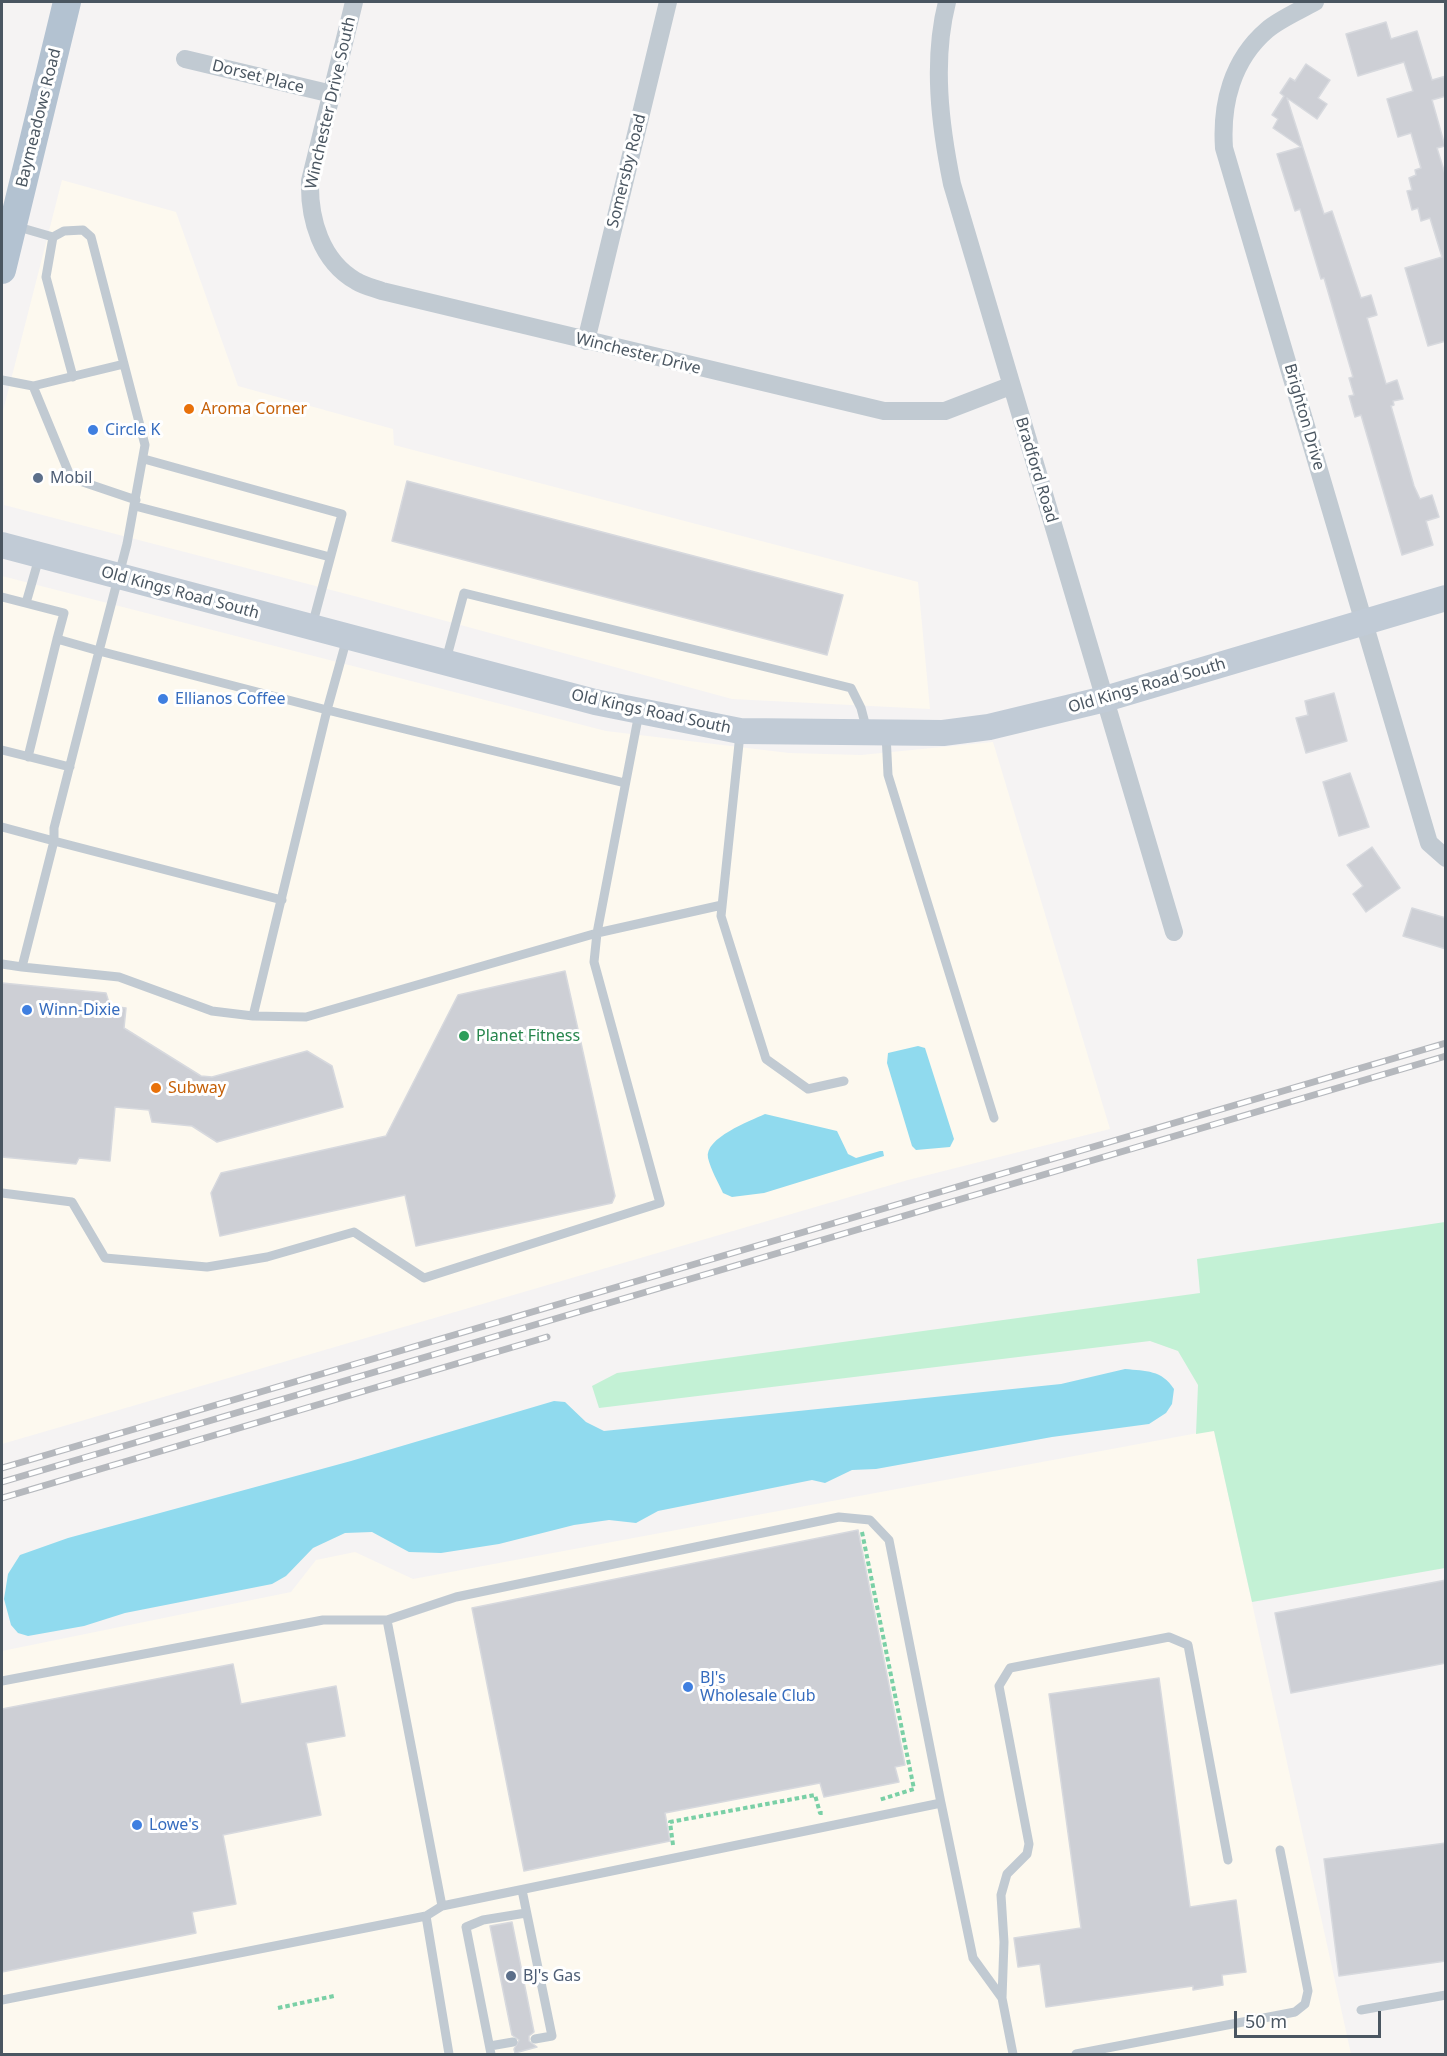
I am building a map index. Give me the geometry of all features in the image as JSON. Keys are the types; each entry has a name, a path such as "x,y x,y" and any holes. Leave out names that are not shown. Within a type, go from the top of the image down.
{"main road":[{"name":"Baymeadows Road","path":"2,270 67,2"}],"street":[{"name":"Winchester Drive South","path":"310,204 310,181 354,2"},
{"name":"Somersby Road","path":"586,341 668,2"},
{"name":"Bradford Road","path":"947,2 939,65 940,113 952,184 1010,386 1174,932"},
{"name":"Brighton Drive","path":"1315,2 1267,30 1237,69 1227,93 1222,121 1224,148 1429,843 1446,858"},
{"name":"Dorset Place","path":"185,58 332,94"},
{"name":"Winchester Drive","path":"310,204 316,233 333,261 356,281 382,291 884,411 945,411 1010,386"},
{"name":"Old Kings Road South","path":"2,546 311,629 639,712 740,731 877,734 943,733 989,728 1105,699 1446,598"}],"lane":[{"path":"13,225 54,237 64,231 83,230 91,237 146,445 119,576 54,828 54,841 22,967"},
{"path":"54,237 46,277 73,377"},
{"path":"2,380 33,386 124,364"},
{"path":"33,386 71,478 135,503 330,557"},
{"path":"144,459 342,514 311,629"},
{"path":"26,603 39,555"},
{"path":"445,663 464,593 850,688 877,734 994,1118"},
{"path":"2,597 64,613 28,757"},
{"path":"253,1016 327,710 347,638"},
{"path":"57,639 327,710 626,783"},
{"path":"2,1193 72,1202 105,1258 207,1267 267,1257 354,1232 424,1278 660,1203 594,962 597,933 639,712"},
{"path":"740,731 721,916 766,1059 808,1089 844,1081"},
{"path":"2,750 70,767"},
{"path":"2,827 282,900"},
{"path":"2,964 120,977 213,1011 253,1016 306,1017 597,933 722,905"},
{"path":"2,1681 323,1620 387,1620 456,1597 839,1516 870,1520 889,1540 973,1958 1002,1998"},
{"path":"387,1620 442,1906"},
{"path":"1013,2055 1002,1998 1004,1942 1000,1895 1007,1874 1027,1854 1029,1844 999,1686 1010,1668 1169,1637 1188,1646 1228,1860"},
{"path":"2,2000 426,1916 442,1906 941,1803"},
{"path":"1076,2055 1295,2012 1305,2004 1308,1991 1280,1850"},
{"path":"522,1890 552,2036 535,2039"},
{"path":"513,2042 490,2050 466,1927 483,1920 526,1913"},
{"path":"426,1916 448,2054"},
{"path":"1361,2010 1446,1995"}],"path":[{"path":"860,1519 914,1789 872,1802"},
{"path":"663,1849 674,1847 670,1821 815,1795 820,1813 831,1814"},
{"path":"278,2008 334,1996"}],"shaded area":[{"path":"62,180 176,212 238,386 393,429 394,445 918,582 930,709 732,699 358,597 4,505 2,415"},
{"path":"2,576 606,731 789,753 861,755 993,742 1110,1129 908,1180 2,1444"},
{"path":"1214,1430 1351,2054 2,2054 2,1651 291,1592 316,1560 355,1552 413,1579"}],"green space":[{"path":"1445,1222 1445,1568 1252,1602 1214,1431 1196,1434 1198,1385 1178,1351 1150,1341 599,1408 592,1386 617,1373 1200,1293 1197,1259"}],"water":[{"path":"918,1046 925,1048 954,1139 950,1147 916,1150 912,1146 887,1063 888,1053"},
{"path":"765,1114 837,1131 848,1154 856,1158 880,1151 883,1151 884,1156 764,1193 732,1197 723,1193 709,1162 709,1151 720,1137 729,1131"},
{"path":"1125,1369 1153,1373 1169,1383 1174,1389 1172,1404 1166,1413 1149,1424 1052,1437 876,1469 852,1470 825,1483 812,1480 658,1511 636,1523 609,1520 574,1525 499,1544 441,1553 409,1552 372,1532 345,1533 313,1548 286,1576 272,1584 125,1613 84,1626 28,1636 18,1633 11,1625 4,1599 8,1574 20,1555 68,1538 351,1461 554,1401 565,1402 586,1422 604,1431 1061,1384"}],"building":[{"path":"1386,22 1391,39 1417,31 1432,80 1446,76 1446,96 1432,100 1445,146 1437,148 1446,177 1446,341 1428,346 1405,268 1442,257 1430,218 1421,221 1418,208 1412,210 1407,191 1412,190 1409,178 1416,175 1415,170 1421,168 1411,133 1398,137 1387,99 1413,91 1404,62 1358,76 1346,34"},
{"path":"1306,64 1330,80 1318,98 1327,104 1317,119 1287,98 1324,214 1332,211 1361,298 1371,295 1377,315 1367,318 1386,384 1397,380 1403,399 1393,401 1394,405 1391,406 1414,486 1420,499 1432,495 1439,517 1426,521 1433,545 1402,555 1361,415 1355,417 1349,396 1354,395 1349,378 1353,377 1324,278 1321,279 1300,209 1295,211 1277,154 1301,147 1273,128 1278,119 1272,115 1284,96 1280,93 1290,78 1295,81"},
{"path":"407,481 843,595 827,655 392,541"},
{"path":"1334,693 1347,741 1306,753 1296,718 1308,715 1305,701"},
{"path":"1350,773 1369,827 1339,836 1323,782"},
{"path":"1372,847 1400,888 1366,912 1353,894 1363,886 1347,865"},
{"path":"1412,908 1446,918 1446,949 1403,936"},
{"path":"565,971 615,1196 612,1203 416,1246 405,1195 220,1236 211,1193 221,1173 386,1136 458,995"},
{"path":"2,983 106,993 110,1006 126,1008 124,1028 201,1076 212,1077 307,1051 332,1066 343,1107 217,1142 192,1126 152,1122 149,1110 115,1107 110,1161 79,1158 76,1164 2,1157"},
{"name":"BJ's Wholesale Club","path":"858,1530 905,1765 895,1767 899,1782 824,1797 820,1783 665,1813 670,1841 524,1871 472,1608"},
{"path":"1446,1580 1446,1663 1291,1693 1275,1613"},
{"name":"Lowe's","path":"233,1664 241,1704 336,1686 345,1736 306,1743 321,1815 223,1835 236,1904 192,1912 196,1933 2,1972 2,1709"},
{"path":"1159,1678 1190,1907 1236,1900 1246,1972 1222,1975 1223,1985 1193,1990 1193,1986 1046,2007 1040,1964 1018,1967 1014,1938 1081,1928 1049,1694"},
{"path":"1446,1843 1446,1961 1339,1976 1324,1859"},
{"name":"BJ's Gas","path":"512,1922 534,2032 529,2036 529,2041 537,2047 515,2053 514,2049 519,2040 512,2035 490,1926"}],"railway":[{"path":"2,1468 1446,1043"},
{"path":"2,1482 1446,1056"},
{"path":"2,1498 547,1337"}],"place":[{"name":"Aroma Corner","path":"189,409"},
{"name":"Circle K","path":"93,430"},
{"name":"Mobil","path":"38,478"},
{"name":"Ellianos Coffee","path":"163,699"},
{"name":"Winn-Dixie","path":"27,1010"},
{"name":"Planet Fitness","path":"464,1036"},
{"name":"Subway","path":"156,1088"},
{"name":"BJ's Wholesale Club","path":"688,1687"},
{"name":"Lowe's","path":"137,1825"},
{"name":"BJ's Gas","path":"511,1976"}]}
